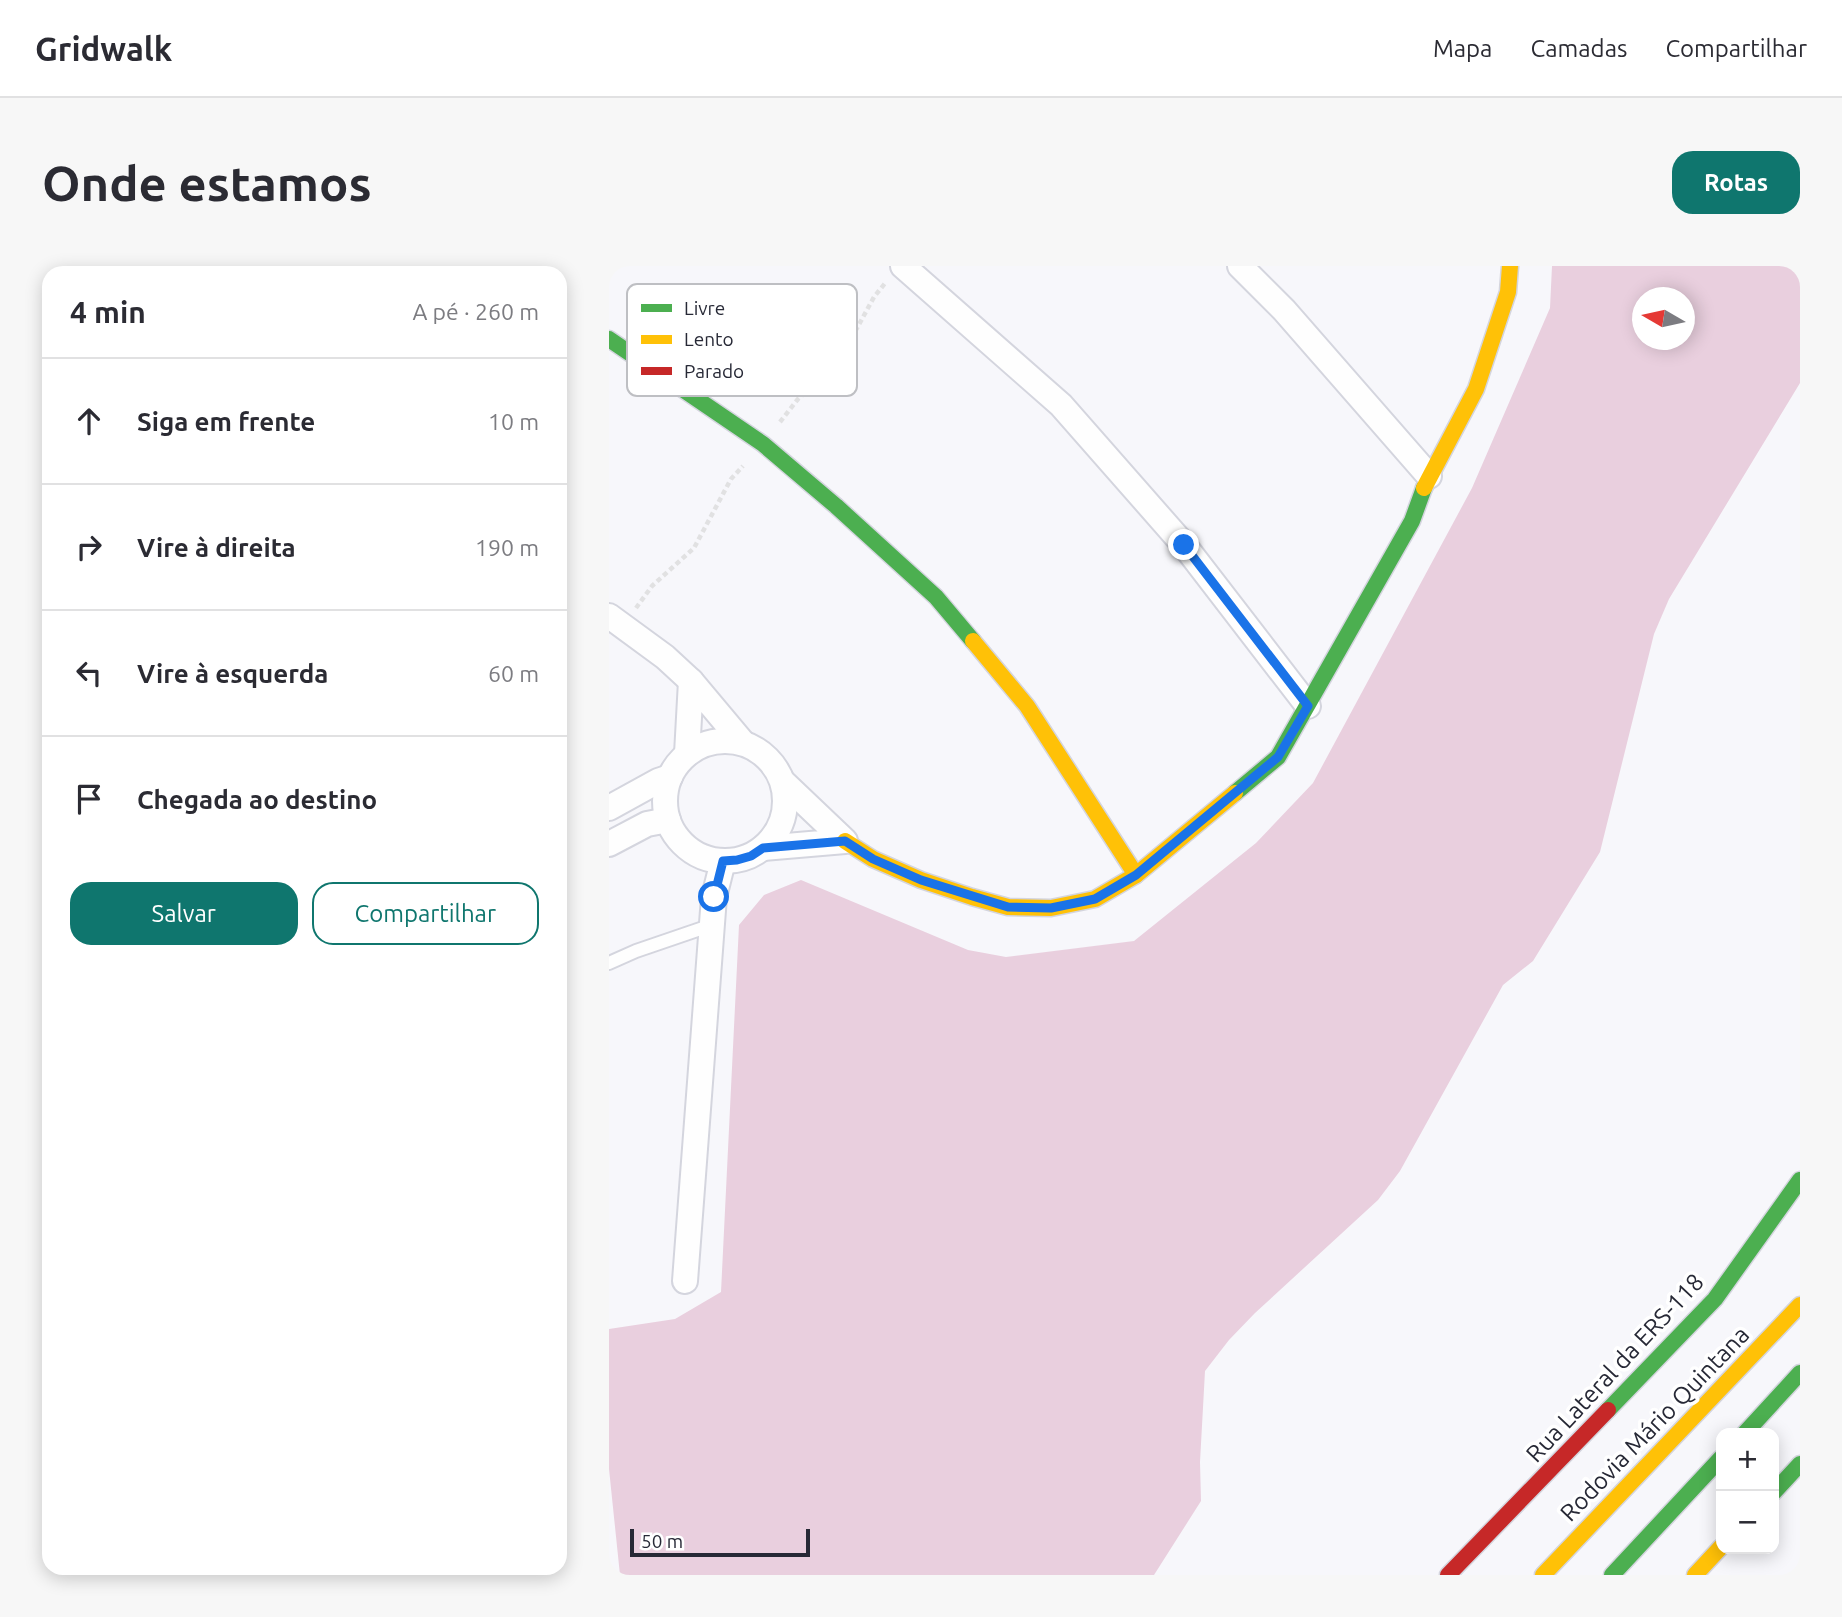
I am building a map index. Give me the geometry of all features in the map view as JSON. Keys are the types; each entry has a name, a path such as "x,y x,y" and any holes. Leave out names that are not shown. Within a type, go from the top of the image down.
{"main road":[{"path":"845,841 873,859 921,880 1008,907 1051,908 1095,899 1136,875 1278,757 1412,521 1429,476 1476,389 1508,292 1510,266"},
{"path":"609,338 627,350"},
{"path":"693,396 763,444 936,597 1027,706 1136,875"},
{"name":"Rua Lateral da ERS-118","path":"1448,1575 1715,1298 1800,1180"},
{"name":"Rodovia Mário Quintana","path":"1543,1575 1800,1305"},
{"path":"1750,1428 1800,1373"},
{"path":"1612,1575 1716,1463"},
{"path":"1775,1491 1800,1464"},
{"path":"1623,1575 1637,1550"},
{"path":"1695,1575 1716,1552"}],"street":[{"path":"903,266 1061,405 1184,545 1308,706"},
{"path":"1240,266 1283,310 1429,476"},
{"path":"609,616 665,657 691,681 743,743 767,758 777,769 783,782 785,811 773,838 751,856 723,861 708,859 684,845 674,833 665,806 670,777 687,754 714,742 728,740 743,743"},
{"path":"687,754 691,681"},
{"path":"609,808 670,777"},
{"path":"783,782 845,841"},
{"path":"609,844 647,824 668,820"},
{"path":"763,848 845,841"},
{"path":"685,1281 712,925 716,883 723,861"}],"lane":[{"path":"609,963 712,925"}],"shaded area":[{"path":"1552,266 1800,266 1800,383 1669,599 1654,634 1600,852 1533,961 1503,985 1400,1171 1378,1200 1255,1313 1205,1371 1200,1462 1201,1501 1154,1575 620,1575 609,1469 609,1329 675,1319 721,1292 739,925 764,895 801,880 968,950 1006,957 1134,941 1256,843 1313,783 1472,488 1550,308"}],"traffic: fast":[{"path":"609,339 627,351"},
{"path":"693,396 763,444 836,506 936,597 973,641"},
{"path":"1235,793 1278,757 1412,521 1424,488"},
{"path":"1608,1410 1715,1299 1800,1180"},
{"path":"1750,1428 1800,1373"},
{"path":"1612,1575 1716,1463"},
{"path":"1775,1491 1800,1464"}],"traffic: slow":[{"path":"1424,488 1476,389 1508,292 1510,266"},
{"path":"973,641 1027,706 1136,875"},
{"path":"845,841 873,859 921,880 972,897 1008,907 1051,908 1095,899 1136,875 1235,793"},
{"path":"1543,1575 1800,1305"},
{"path":"1695,1575 1716,1552"}],"traffic: jam":[{"path":"1448,1575 1608,1410"}],"route":[{"path":"714,897 723,861 751,856 763,848 845,841 873,859 921,880 1008,907 1051,908 1095,899 1136,875 1278,757 1308,706 1184,545"}]}
